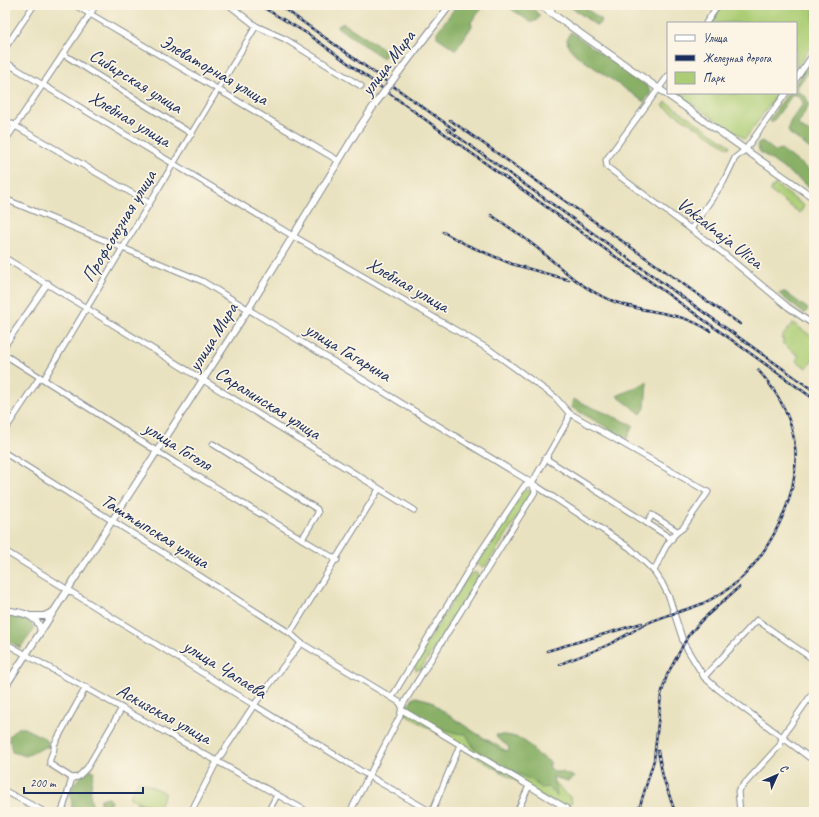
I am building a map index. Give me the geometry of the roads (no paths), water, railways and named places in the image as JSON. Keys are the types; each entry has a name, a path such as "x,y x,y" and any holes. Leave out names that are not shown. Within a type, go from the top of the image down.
{"main road":[{"name":"улица Мира","path":"5,687 203,380 375,104 450,5"},
{"path":"540,5 814,198"},
{"path":"5,610 28,616 44,616 54,611"},
{"path":"28,616 40,624 41,631"}],"street":[{"path":"5,48 34,5"},
{"name":"Элеваторная улица","path":"75,5 339,161"},
{"path":"5,141 96,5"},
{"path":"229,5 256,26 285,39 361,86"},
{"path":"549,12 554,5"},
{"path":"707,22 718,5"},
{"name":"Профсоюзная улица","path":"5,430 42,378 87,309 149,202 174,164 256,26"},
{"path":"797,78 814,53"},
{"name":"Сибирская улица","path":"63,54 192,134"},
{"name":"Хлебная улица","path":"5,62 293,236 490,350 555,397 569,413 708,492 683,528 677,530 654,571"},
{"path":"659,89 667,77"},
{"name":"Vokzalnaja Ulica","path":"659,89 606,160 607,167 691,229 814,325"},
{"path":"691,229 724,181 735,158 746,149 785,94"},
{"path":"5,120 149,202"},
{"name":"улица Гагарина","path":"5,199 202,281 532,483 630,548 654,571 669,597 684,644 704,677 719,690 814,761"},
{"name":"Саралинская улица","path":"5,259 48,283 87,309 414,510"},
{"path":"5,345 48,283"},
{"name":"улица Гоголя","path":"5,355 157,451 337,560"},
{"path":"350,812 402,708 535,492 532,483 568,420 569,413"},
{"path":"213,444 317,509 318,512 302,538"},
{"name":"Таштыпская улица","path":"5,453 112,522 290,633 301,643 400,702 402,708 460,745 566,808 568,812"},
{"path":"545,458 672,538"},
{"path":"392,697 472,566 525,485 532,483"},
{"path":"290,633 380,489"},
{"path":"647,523 652,515 677,530"},
{"name":"улица Чапаева","path":"5,551 368,776 431,812"},
{"path":"704,677 757,620 814,660"},
{"name":"Аскизская улица","path":"5,643 308,812"},
{"path":"191,812 217,761 254,704 301,643"},
{"path":"86,687 54,745 55,746 49,760 50,764 72,778 78,777 87,768 122,708"},
{"path":"740,812 738,791 780,745 782,737 814,691"},
{"path":"431,812 460,745"},
{"path":"62,812 72,778"},
{"path":"517,812 529,786"},
{"path":"5,791 45,812"},
{"path":"268,812 277,795"},
{"path":"810,812 814,808"}],"railway":[{"path":"259,5 308,34 814,399"},
{"path":"279,5 455,130"},
{"path":"450,120 740,324"},
{"path":"447,129 814,391"},
{"path":"491,215 531,243 574,279 598,294 620,304 685,319 710,331"},
{"path":"443,232 467,245 512,264 569,280"},
{"path":"560,664 614,642 654,620 699,605 714,598 742,578 765,549 784,512 791,491 795,470 795,449 792,429 784,409 773,389 758,370"},
{"path":"638,812 654,760 661,695 667,675 688,636 702,620 739,587"},
{"path":"547,651 642,623"},
{"path":"658,751 663,777 675,812"}]}
